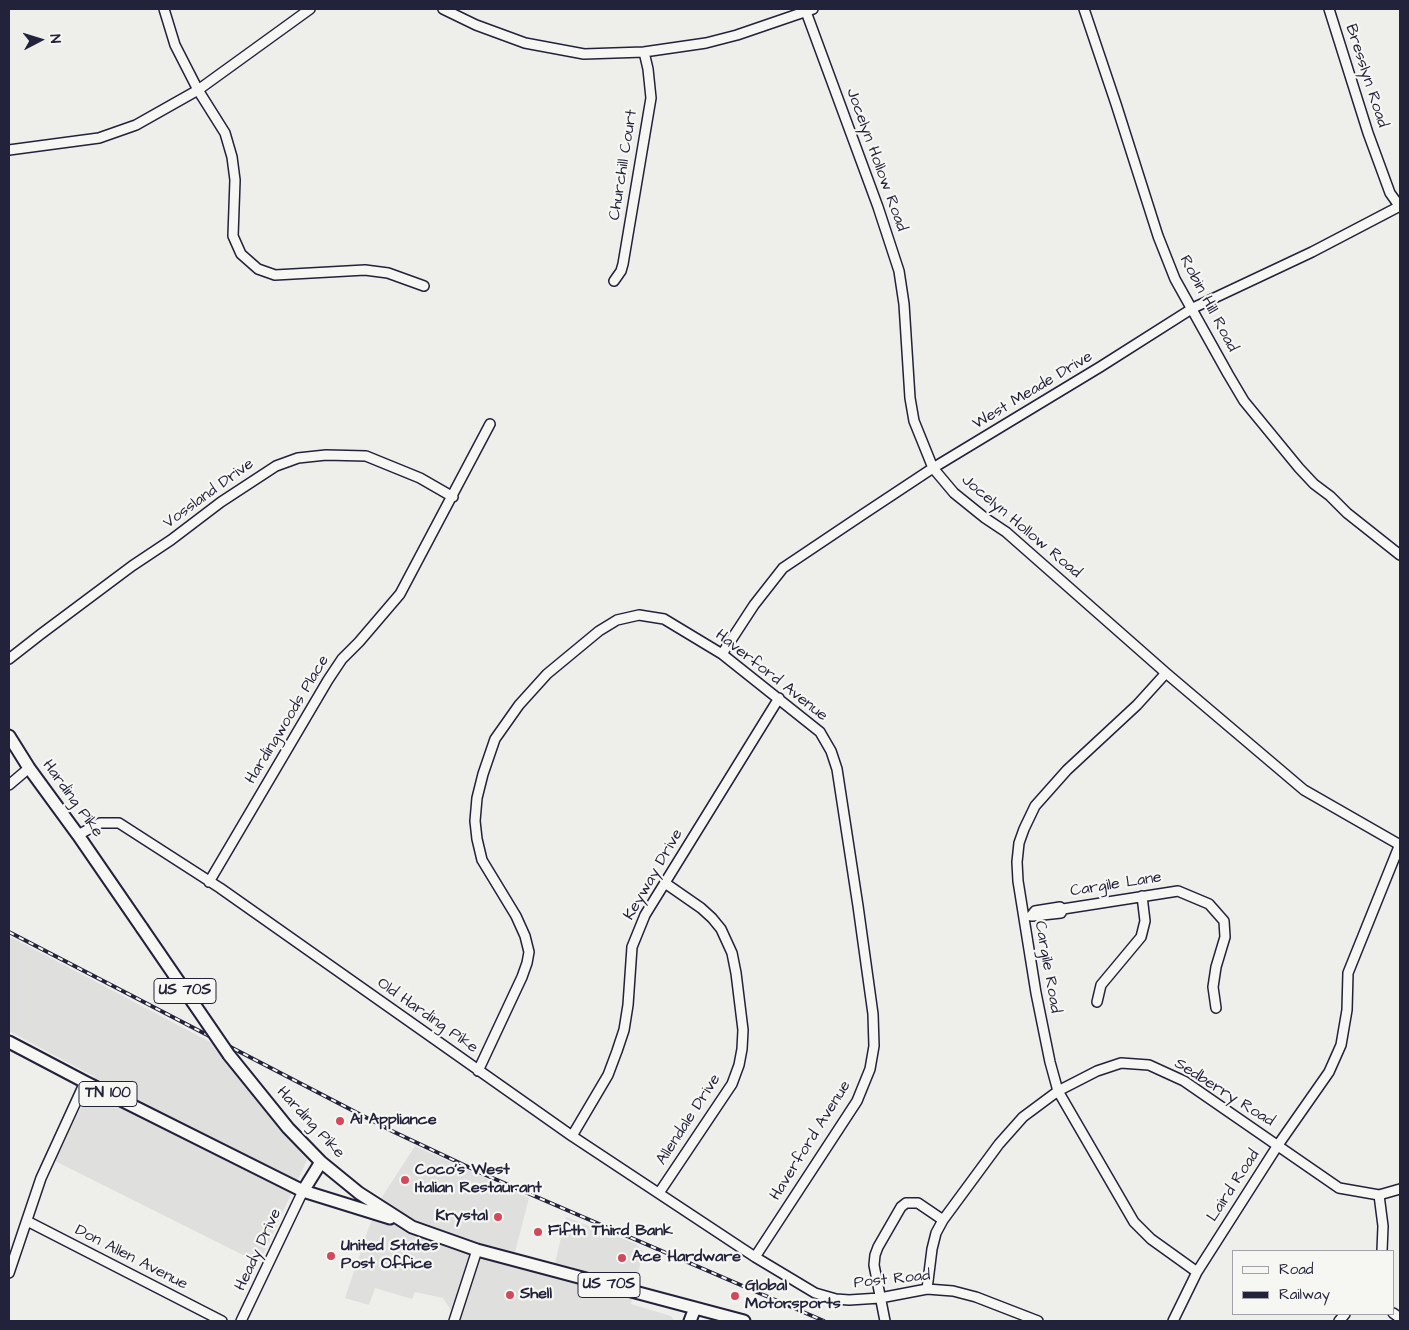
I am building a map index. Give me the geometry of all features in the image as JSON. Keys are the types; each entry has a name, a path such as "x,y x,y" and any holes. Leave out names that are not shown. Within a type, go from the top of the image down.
{"main road":[{"name":"Harding Pike","path":"9,736 29,768 78,835 229,1055 288,1128 321,1162 359,1193 403,1222 434,1236 477,1250 744,1321"},
{"name":"TN 100","path":"9,1042 303,1191 403,1222"},
{"path":"303,1191 321,1162"},
{"path":"690,1321 695,1308"}],"street":[{"path":"164,9 175,45 198,90 225,133 232,157 235,180 233,236 241,254 258,269 275,275 365,270 388,273 424,286"},
{"path":"9,150 99,138 136,125 198,90 310,9"},
{"path":"443,9 476,25 526,42 584,54 644,52 706,43 737,35 808,10"},
{"name":"Robin Hill Road","path":"1084,9 1158,236 1175,279 1244,401 1282,450 1314,484 1400,555"},
{"name":"Bresslyn Road","path":"1329,9 1368,133 1390,193 1400,206"},
{"name":"Jocelyn Hollow Road","path":"808,10 899,271 904,304 910,398 914,421 933,468 954,493 1006,532 1166,673 1304,790 1400,845"},
{"name":"Churchill Court","path":"614,282 623,264 651,98 644,52"},
{"name":"West Meade Drive","path":"722,654 754,605 783,568 933,468 1100,368 1193,308 1312,252 1400,206"},
{"name":"Hardingwoods Place","path":"209,882 328,680 342,659 400,594 490,424"},
{"name":"Vossland Drive","path":"9,659 132,566 171,540 221,502 276,466 298,458 326,455 366,456 420,478 453,496"},
{"name":"Haverford Avenue","path":"478,1070 522,977 529,952 525,936 516,916 482,860 477,839 475,821 477,798 495,739 519,706 547,674 599,631 617,620 639,615 664,619 722,654 820,732 838,768 873,1014 874,1046 870,1069 857,1101 755,1256"},
{"name":"Cargile Road","path":"1166,673 1137,705 1067,770 1036,806 1024,828 1019,843 1018,881 1027,917 1036,992 1050,1062 1058,1091 1134,1222 1151,1239 1197,1272"},
{"name":"Keyway Drive","path":"572,1136 608,1075 617,1052 624,1030 628,1005 632,947 645,915 779,698"},
{"path":"9,785 29,768"},
{"name":"Old Harding Pike","path":"78,835 100,822 119,823 209,882 572,1136 755,1256"},
{"name":"Laird Road","path":"1173,1321 1197,1272 1278,1145 1329,1072 1341,1045 1347,1010 1348,973 1400,845"},
{"name":"Allendale Drive","path":"659,1193 732,1084 739,1065 743,1030 736,973 732,953 724,935 712,918 665,883"},
{"name":"Cargile Lane","path":"1027,917 1060,913 1063,909 1178,891 1209,904 1224,921 1225,937 1216,967 1213,987 1216,1008"},
{"path":"1097,1002 1101,985 1141,937 1145,921 1142,896"},
{"name":"Sedberry Road","path":"927,1289 932,1249 943,1220 993,1152 1023,1117 1058,1091 1097,1071 1121,1063 1149,1065 1184,1081 1339,1188 1379,1195 1400,1189"},
{"path":"9,1273 41,1178 85,1082"},
{"name":"Heady Drive","path":"241,1321 303,1191"},
{"path":"1379,1195 1383,1226 1382,1250"},
{"path":"885,1321 875,1276 875,1255 901,1207 906,1203 918,1203 943,1220"},
{"name":"Don Allen Avenue","path":"27,1221 222,1321"},
{"path":"454,1321 477,1250"},
{"name":"Post Road","path":"755,1256 802,1286 828,1297 849,1300 880,1298 927,1289 953,1291 976,1297 1038,1321"}],"shaded area":[{"path":"9,936 212,1043 307,1160 259,1263 55,1161 95,1077 9,1031"},
{"path":"415,1146 529,1198 515,1252 555,1263 566,1217 636,1244 643,1252 631,1304 671,1316 674,1321 458,1321 443,1298 415,1292 412,1299 375,1288 369,1305 345,1298 369,1227 382,1197"}],"railway":[{"path":"9,932 394,1132 481,1173 824,1321"}],"place":[{"name":"A1 Appliance","path":"340,1121"},
{"name":"Coco's West Italian Restaurant","path":"405,1180"},
{"name":"Krystal","path":"498,1217"},
{"name":"Fifth Third Bank","path":"538,1232"},
{"name":"United States Post Office","path":"331,1256"},
{"name":"Ace Hardware","path":"622,1258"},
{"name":"Shell","path":"510,1295"},
{"name":"Global Motorsports","path":"735,1296"}]}
